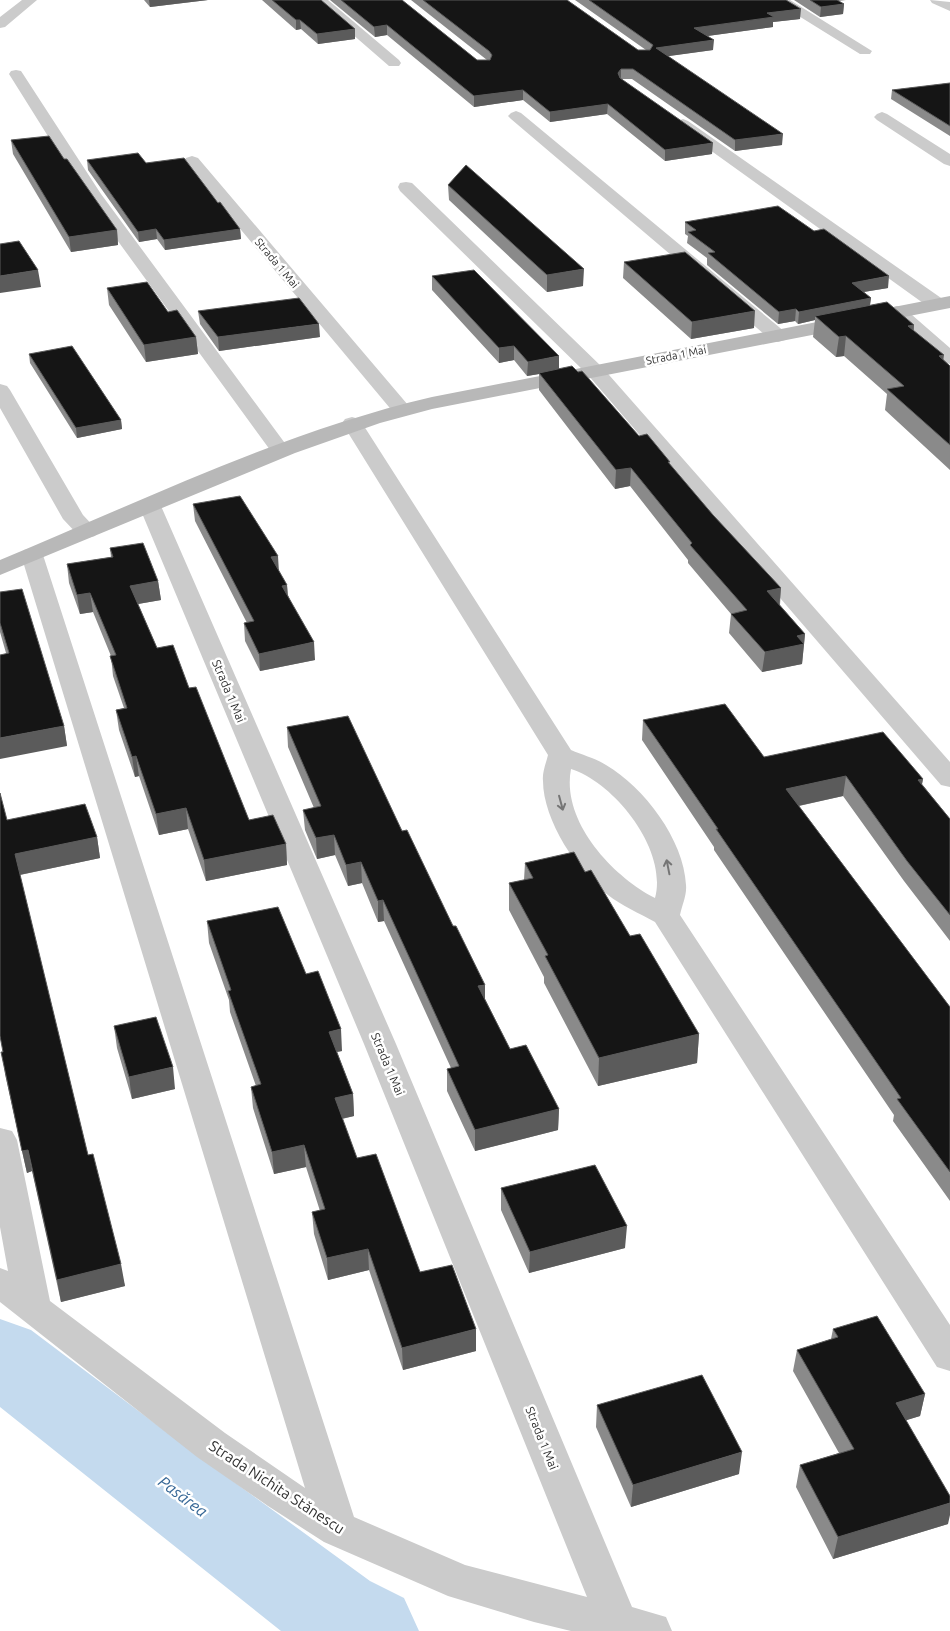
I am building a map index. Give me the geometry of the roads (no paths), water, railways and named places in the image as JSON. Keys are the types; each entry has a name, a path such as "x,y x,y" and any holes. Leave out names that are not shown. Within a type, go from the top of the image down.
{"street":[{"path":"0,24 30,0"},
{"path":"320,0 394,63"},
{"path":"780,0 865,51"},
{"path":"937,0 950,7"},
{"path":"16,74 94,196 280,450"},
{"path":"666,112 944,303"},
{"path":"516,116 778,336"},
{"path":"882,117 950,161"},
{"name":"Strada 1 Mai","path":"192,162 401,410"},
{"path":"406,187 595,370 950,779"},
{"name":"Strada 1 Mai","path":"0,568 280,450 352,423 401,410 595,370 944,303"},
{"path":"897,312 950,358"},
{"path":"0,390 74,518 87,531"},
{"path":"352,423 560,755 596,770 618,786 645,817 655,833 666,858 672,886 666,915"},
{"name":"Strada 1 Mai","path":"150,506 376,1035 635,1628"},
{"path":"32,555 338,1529"},
{"path":"560,755 556,781 561,805 570,828 588,859 618,889 666,915 950,1356"},
{"path":"0,1140 34,1310"},
{"name":"Strada Nichita Stănescu","path":"0,1282 212,1445 282,1494 338,1529 406,1560 462,1582 635,1628"}],"waterway":[{"name":"Pasărea","path":"0,1356 160,1481 335,1613 369,1631"}]}
